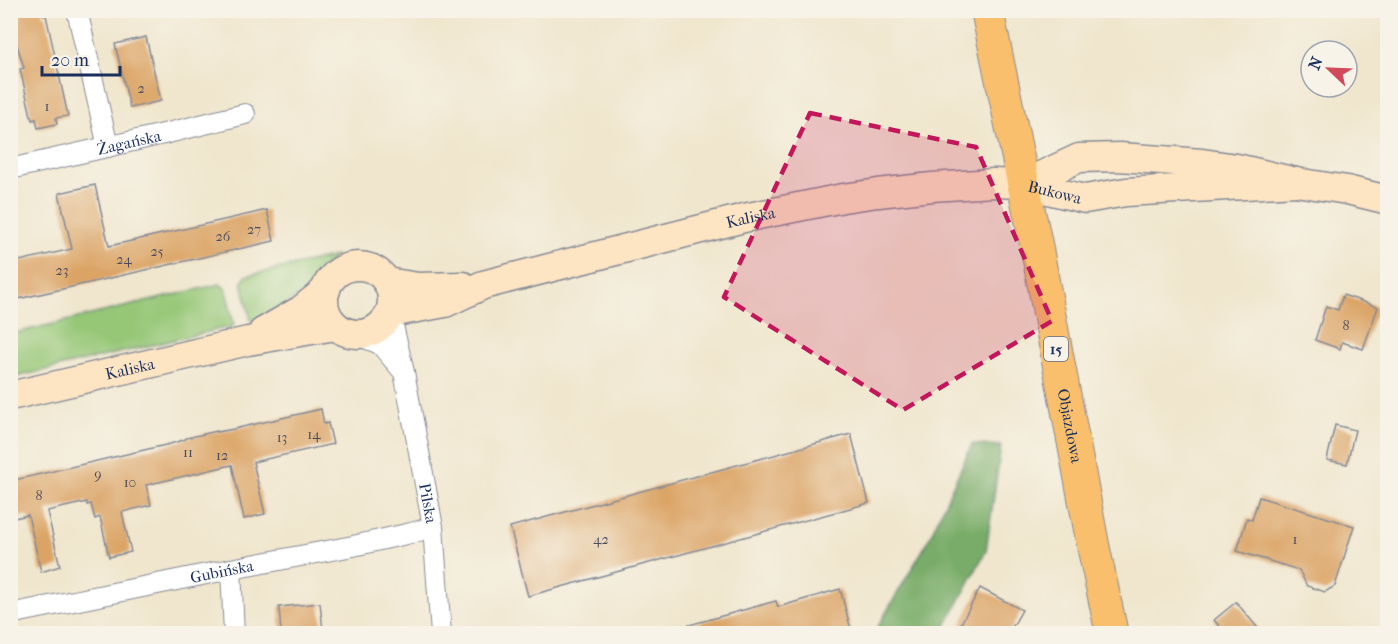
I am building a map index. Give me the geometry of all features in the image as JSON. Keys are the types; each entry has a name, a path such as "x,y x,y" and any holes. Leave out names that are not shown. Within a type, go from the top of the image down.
{"main road":[{"name":"15","path":"987,10 1023,184"},
{"name":"Objazdowa","path":"1023,184 1112,633"}],"street":[{"path":"77,10 108,147"},
{"name":"Żagańska","path":"10,169 245,114"},
{"name":"Bukowa","path":"1023,184 1079,158 1166,159 1237,168 1388,200"},
{"name":"Bukowa","path":"1023,184 1085,199 1126,192 1296,182"},
{"name":"Kaliska","path":"390,313 445,303 483,285 744,218 843,198 932,187 993,183 1023,184"},
{"path":"350,266 372,268 387,282 392,292 390,313 376,329 366,333 345,330 328,318 324,308 326,286 340,270 350,266"},
{"name":"Kaliska","path":"387,282 418,287 483,285"},
{"name":"Kaliska","path":"248,341 301,310 326,290"},
{"name":"Pilska","path":"390,313 404,372 433,526 441,633"},
{"name":"Kaliska","path":"10,396 248,341 345,330"},
{"name":"Pilska","path":"345,330 380,344 404,372"},
{"name":"Gubińska","path":"10,614 353,546 433,526"},
{"path":"231,569 234,633"}],"highlighted area":[{"path":"810,113 976,147 1052,321 903,410 724,297"}],"green space":[{"path":"336,256 320,270 305,293 259,319 251,321 242,282 246,276"},
{"path":"220,284 226,289 234,326 11,378 11,334"},
{"path":"972,444 1001,446 986,551 942,633 874,633 927,543"}],"building":[{"path":"10,10 43,10 44,16 46,15 68,116 56,118 57,124 38,128 36,119 32,120 20,69 24,68 10,21"},
{"path":"146,37 161,101 130,108 115,44"},
{"path":"95,185 109,246 267,210 274,241 18,299 10,263 72,249 59,193"},
{"path":"1343,295 1378,307 1363,349 1342,342 1340,349 1315,340 1326,306 1338,310"},
{"path":"321,409 324,424 328,423 333,444 253,462 265,514 244,519 232,465 146,485 151,505 122,512 131,552 109,557 100,517 95,519 91,504 87,505 87,502 47,511 60,566 41,572 28,515 10,519 10,481 170,444 186,438"},
{"path":"1335,425 1355,430 1347,464 1327,460"},
{"path":"851,434 869,503 528,596 510,527"},
{"path":"1259,497 1354,526 1335,586 1325,592 1307,586 1299,570 1237,551 1247,518 1252,520"},
{"path":"980,588 1022,610 1009,633 956,633"},
{"path":"840,589 852,633 683,633 682,627 776,601 778,607"},
{"path":"1236,602 1262,633 1225,633 1214,620"},
{"path":"320,603 323,630 319,630 319,633 281,633 279,607"}]}
